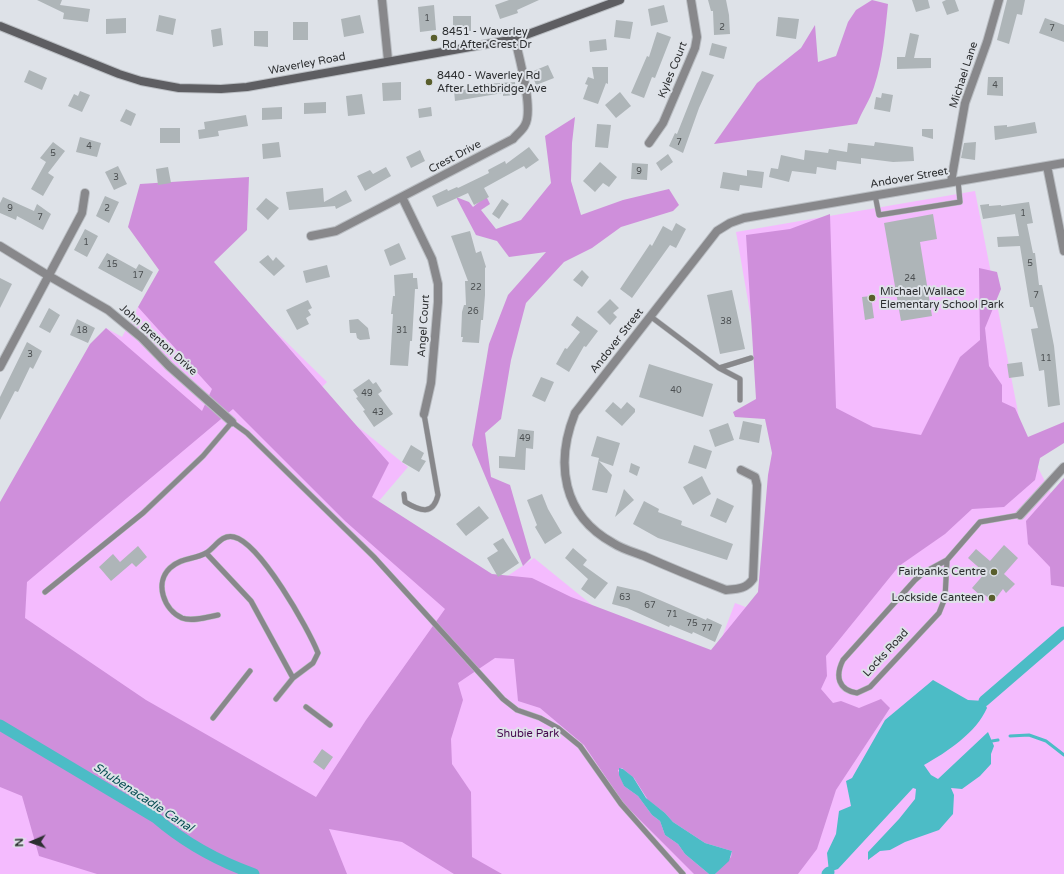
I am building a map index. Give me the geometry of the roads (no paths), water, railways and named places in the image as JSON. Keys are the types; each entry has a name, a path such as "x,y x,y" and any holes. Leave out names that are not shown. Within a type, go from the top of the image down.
{"main road":[{"name":"Waverley Road","path":"0,26 119,74 141,81 179,88 221,89 247,87 388,60 516,39 620,0"}],"street":[{"path":"382,0 388,60"},
{"name":"Kyles Court","path":"649,143 663,123 695,48 697,37 691,0"},
{"name":"Michael Lane","path":"955,181 965,103 987,42 999,0"},
{"name":"Crest Drive","path":"311,236 336,231 512,139 525,125 528,113 524,78 516,39"},
{"name":"Andover Street","path":"741,470 755,477 757,485 753,579 748,586 726,590 612,543 585,520 573,503 567,487 564,468 564,448 567,432 575,413 706,243 717,231 730,223 744,218 1064,163"},
{"path":"1047,166 1064,251"},
{"path":"0,368 82,213 85,193"},
{"name":"Angel Court","path":"402,197 432,258 438,284 438,302 431,383 424,414"},
{"name":"John Brenton Drive","path":"0,246 108,310 142,338 169,366 232,422"},
{"name":"Locks Road","path":"1020,515 1064,466"}],"lane":[{"path":"875,195 880,215 960,202 955,181"},
{"path":"650,316 719,368 740,379 740,400"},
{"path":"719,368 750,358"},
{"path":"404,494 406,502 417,509 425,510 432,508 438,495 424,414"},
{"path":"45,592 143,513 204,456 232,422 248,433 374,557 503,699 517,710 540,718 558,728 580,746 621,804 683,874"},
{"name":"Locks Road","path":"947,560 945,598 939,613 870,686 857,692 844,689 840,684 838,676 843,660 914,580 923,573 947,560 980,522 1020,515"},
{"path":"218,616 184,619 173,612 165,602 163,593 164,581 169,569 180,560 206,553 221,540 228,537 235,537 247,544 269,570 301,616 318,653 313,663 293,678 276,699"},
{"path":"206,553 251,601 293,678"},
{"path":"213,718 250,670"},
{"path":"306,707 330,725"}],"water":[{"path":"933,680 968,700 984,701 987,708 976,726 968,734 951,748 924,765 931,775 938,779 988,732 994,746 991,754 991,764 980,776 962,789 951,788 954,795 953,814 939,830 905,842 890,850 880,851 868,860 868,852 899,819 915,799 916,789 913,788 838,869 829,872 827,853 836,834 839,811 851,806 846,781 852,778 885,720"},
{"path":"619,768 623,769 633,777 646,798 665,813 673,822 705,843 732,851 729,861 715,874 709,874 685,854 678,844 665,835 660,821 652,815 638,796 624,786 619,775"}],"waterway":[{"name":"Shubenacadie Canal","path":"984,701 1064,632"},
{"name":"Shubenacadie Canal","path":"0,725 156,818 190,843 215,857 254,874"},
{"path":"1010,736 1029,735 1046,741 1064,755"},
{"path":"992,741 998,740"}],"place":[{"name":"8451 - Waverley Rd After Crest Dr","path":"434,38"},
{"name":"8440 - Waverley Rd After Lethbridge Ave","path":"429,82"},
{"name":"Michael Wallace Elementary School Park","path":"872,298"},
{"name":"Fairbanks Centre","path":"994,572"},
{"name":"Lockside Canteen","path":"992,598"}],"park label":[{"name":"Shubie Park","path":"528,734"}]}
